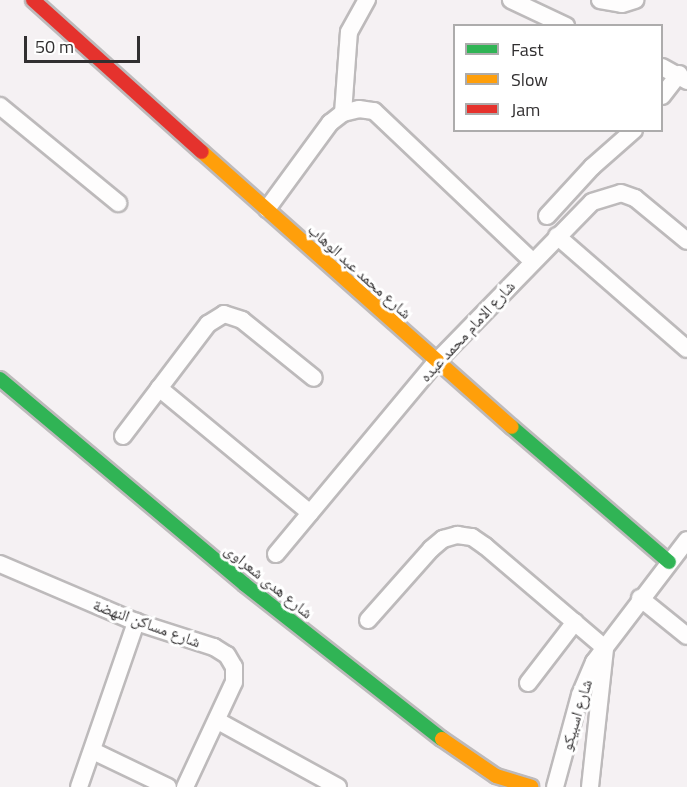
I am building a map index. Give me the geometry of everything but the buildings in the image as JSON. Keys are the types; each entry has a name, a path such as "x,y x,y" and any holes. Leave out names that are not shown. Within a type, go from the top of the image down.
{"street":[{"name":"شارع محمد عبد الوهاب","path":"33,0 436,362 669,562"},
{"path":"343,113 349,32 367,0"},
{"path":"511,0 539,6 564,24"},
{"path":"600,0 622,4 635,0"},
{"path":"663,68 683,78 663,95"},
{"path":"0,106 118,203"},
{"path":"267,209 330,123 343,113 359,109 375,111 388,120 532,261"},
{"path":"547,216 592,167 632,132"},
{"name":"شارع الامام محمد عبده","path":"276,554 436,362 592,202 621,194 635,198 687,241"},
{"path":"557,236 687,349"},
{"path":"123,436 208,324 224,314 242,320 314,378"},
{"name":"شارع هدى شعراوى","path":"0,379 244,584 470,761 496,776 531,787"},
{"path":"159,388 310,513"},
{"path":"368,620 431,549 443,539 457,535 472,537 485,546 605,648"},
{"name":"شارع اسبيكو","path":"555,787 586,678 640,598 687,540"},
{"name":"شارع مساكن النهضة","path":"0,564 136,622 214,647 227,655 234,667 234,682 218,721"},
{"path":"640,598 687,636"},
{"path":"79,787 136,622"},
{"path":"528,683 575,622"},
{"name":"شارع اسبيكو","path":"590,787 605,648"},
{"path":"185,787 218,721 338,787"},
{"path":"93,750 168,787"},
{"path":"470,761 500,787"}],"traffic: fast":[{"path":"0,379 244,584 442,739"},
{"path":"512,427 669,562"}],"traffic: slow":[{"path":"202,152 512,427"},
{"path":"442,739 496,776 531,787"}],"traffic: jam":[{"path":"33,0 202,152"}]}
